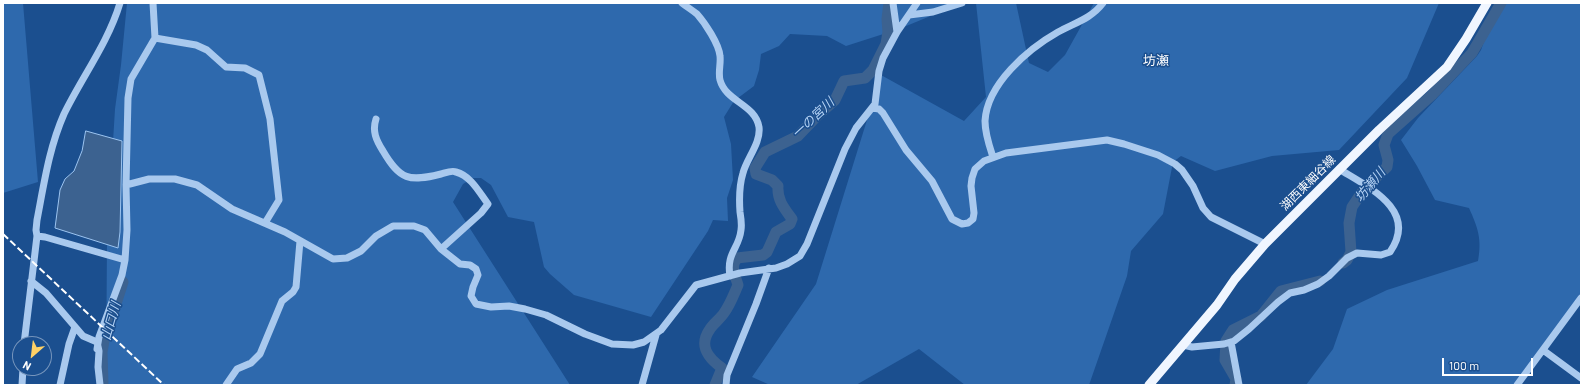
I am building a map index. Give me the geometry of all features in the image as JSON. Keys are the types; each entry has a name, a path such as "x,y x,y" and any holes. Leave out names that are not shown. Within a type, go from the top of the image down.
{"main road":[{"name":"湖西東細谷線","path":"1149,385 1265,244 1379,130 1447,67 1466,39 1487,3"}],"street":[{"path":"25,336 37,236 37,220 51,150 64,115 110,31 120,3"},
{"path":"97,349 99,337 122,275 125,260 127,230 127,112 131,79 155,38 153,3"},
{"path":"682,3 696,14 707,28 719,48 720,81 726,92 752,111 759,129 758,139 744,170 741,182 739,195 741,230 738,242 732,252 728,265 730,276"},
{"path":"893,3 897,32"},
{"path":"126,186 149,179 175,179 197,185 232,209 265,223 333,259 347,258 361,251 376,236 393,226 414,226 425,230 441,249 460,264 470,265 476,269 478,275 471,296 476,304 491,307 509,306 525,309 546,315 612,344 633,345 644,342 656,335 696,285 740,273 787,264 800,256 807,244 845,149 856,128 875,104 879,71 883,58 897,32 917,3"},
{"path":"909,15 933,12 962,3"},
{"path":"993,157 986,134 985,120 989,103 1001,82 1019,60 1033,48 1058,32 1087,18 1104,3"},
{"path":"155,38 196,45 207,50 226,67 245,68 259,75 270,119 279,200 265,223"},
{"path":"872,108 879,109 883,113 906,150 932,181 952,219 962,224 968,223 973,219 974,213 970,186 975,169 984,161 1006,153 1107,140 1158,155 1175,164 1182,170 1193,186 1203,208 1211,217 1265,244"},
{"path":"376,119 374,127 377,142 390,164 398,172 408,178 422,179 454,171 465,176 488,204 481,213 441,249"},
{"path":"1183,345 1192,347 1234,341 1290,293 1304,290 1318,284 1329,276 1347,258 1357,254 1385,254 1390,252 1397,233 1398,220 1393,207 1371,189 1339,169"},
{"path":"37,236 125,260"},
{"path":"226,385 236,369 251,363 260,354 282,301 294,292 296,287 300,241"},
{"path":"726,385 727,375 769,268"},
{"path":"31,281 46,293 83,336 96,342 97,349 99,351 98,367 100,385"},
{"path":"1517,385 1581,298"},
{"path":"60,385 69,344 75,328"},
{"path":"642,385 656,335"},
{"path":"1231,342 1239,385"},
{"path":"1542,350 1581,378"}],"shaded area":[{"path":"3,3 23,3 38,182 3,193"},
{"path":"127,3 962,3 899,29 846,46 827,36 790,34 779,46 761,54 759,70 754,86 734,101 724,117 731,144 733,180 727,198 728,221 713,220 708,231 651,317 574,295 544,267 534,222 508,217 491,185 481,178 473,178 463,184 453,202 570,385 106,385 107,240 115,109"},
{"path":"976,3 1016,3 1029,63 1048,72 1065,55 1094,3 1439,3 1407,78 1339,150 1272,156 1215,171 1181,156 1173,162 1163,214 1131,251 1127,276 1089,385 965,385 919,349 856,385 770,385 752,377 816,284 881,75 964,121 986,97"},
{"path":"1506,3 1581,3 1581,298 1517,385 1306,385 1333,349 1347,309 1387,290 1478,261 1480,246 1478,234 1469,208 1435,200 1401,140 1418,118 1477,56 1481,50 1487,33"},
{"path":"86,131 122,141 120,232 118,248 55,228 60,190 65,179 74,171 82,151"}],"waterway":[{"name":"一の宮川","path":"715,385 722,368 709,356 706,351 705,341 706,335 710,329 728,307 738,285 733,268 735,261 737,258 763,255 767,252 776,232 790,224 792,219 780,200 778,186 772,180 756,174 755,168 765,152 798,136 835,100 844,81 865,78 873,70 886,44 889,3"},
{"name":"坊瀬川","path":"1343,263 1347,260 1351,252 1349,223 1352,207 1364,189 1387,167 1388,160 1384,145 1388,134 1432,95 1472,53 1501,3"},
{"name":"坊瀬川","path":"1235,385 1236,379 1225,360 1226,341 1233,330 1261,316 1281,291 1320,281"},
{"name":"山口川","path":"103,385 102,352 104,341 123,282"}],"railway":[{"path":"3,234 164,385"}],"district":[{"name":"坊瀬","path":"1156,61"}]}
